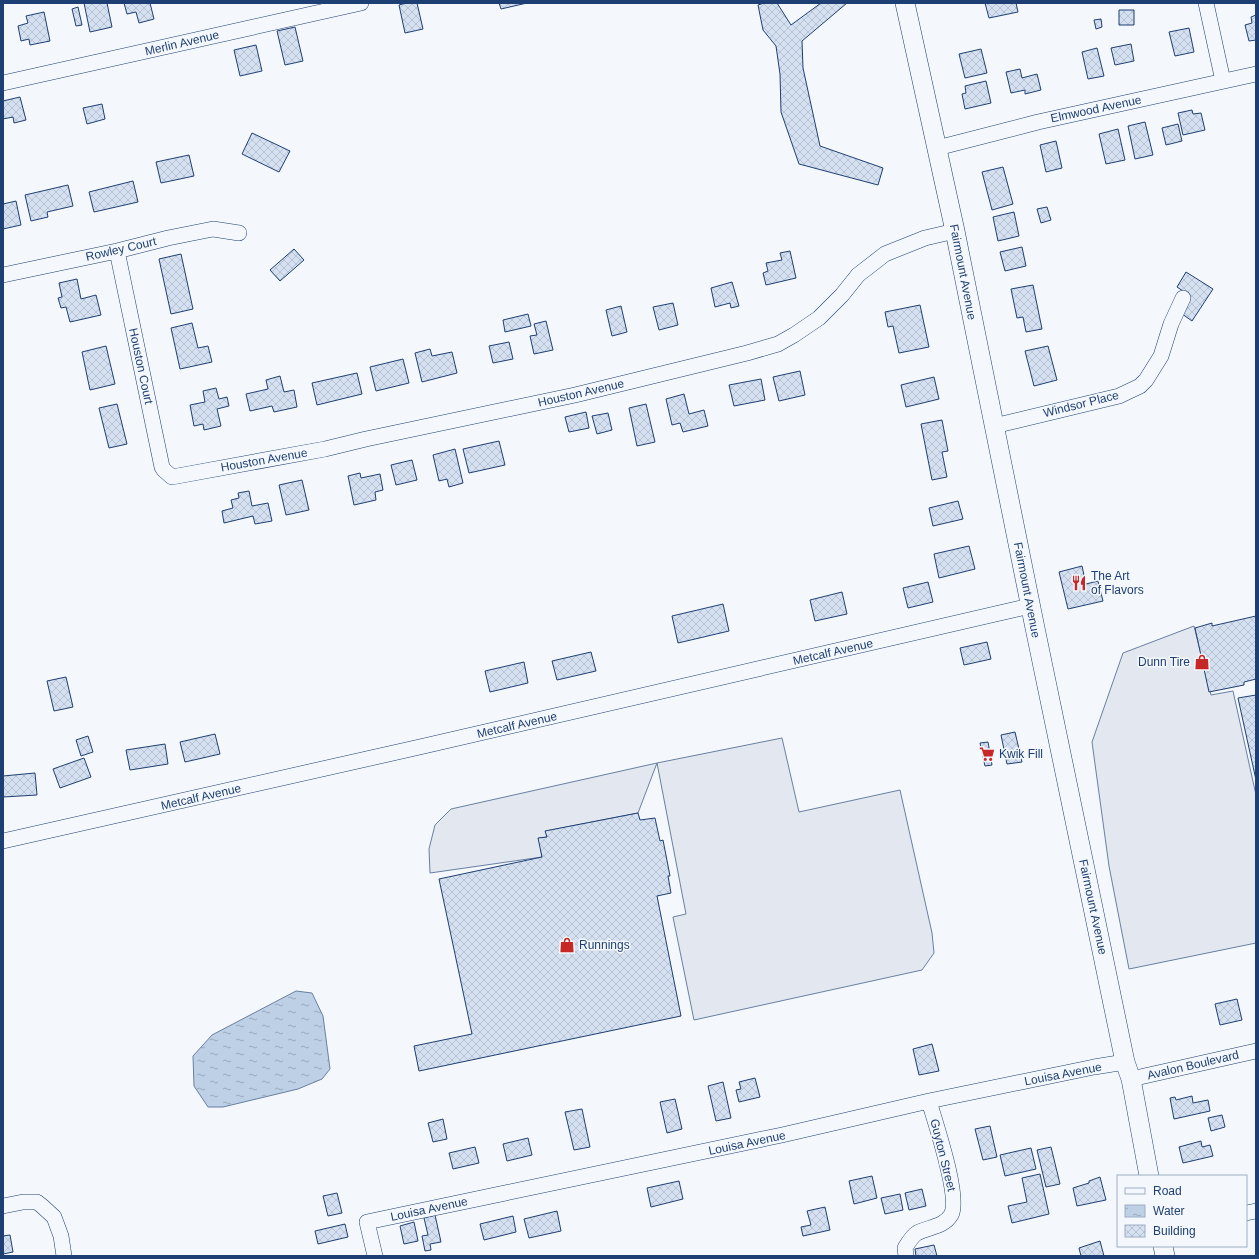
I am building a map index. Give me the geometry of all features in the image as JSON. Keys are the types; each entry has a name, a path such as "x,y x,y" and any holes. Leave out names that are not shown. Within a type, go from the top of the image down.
{"main road":[{"name":"Fairmount Avenue","path":"906,3 955,231 1030,606 1149,1175"}],"street":[{"name":"Merlin Avenue","path":"3,83 361,3"},
{"path":"1206,3 1223,81"},
{"name":"Elmwood Avenue","path":"937,148 1038,122 1256,74"},
{"name":"Rowley Court","path":"3,275 213,229 239,233"},
{"name":"Houston Avenue","path":"172,477 325,449 575,395 753,352 778,344 819,318 842,295 858,275 885,254 925,238 955,231"},
{"name":"Houston Court","path":"117,251 162,467 172,477"},
{"name":"Windsor Place","path":"994,426 1119,396 1140,386 1146,380 1160,356 1171,324 1183,298"},
{"name":"Metcalf Avenue","path":"3,841 394,753 1030,606"},
{"name":"Avalon Boulevard","path":"1128,1071 1256,1052"},
{"name":"Louisa Avenue","path":"375,1256 368,1222 782,1135 929,1101 1094,1067 1128,1071"},
{"name":"Guyton Street","path":"906,1256 905,1248 915,1234 942,1224 951,1214 954,1203 948,1166 929,1101"},
{"path":"3,1206 23,1202 37,1202 42,1206 54,1216 61,1236 64,1256"}],"shaded area":[{"path":"1194,626 1211,695 1233,691 1256,795 1256,943 1129,969 1109,866 1092,742 1123,653"},
{"path":"782,738 799,812 900,790 932,933 934,953 922,970 694,1020 673,917 686,914 657,763"},
{"path":"657,763 638,813 546,831 547,837 539,838 542,857 430,873 429,849 435,825 451,809"}],"water":[{"path":"296,991 312,993 323,1016 330,1069 322,1079 298,1089 223,1107 208,1107 194,1086 193,1056 212,1035"}],"building":[{"path":"84,3 107,3 112,27 90,32"},
{"path":"124,3 150,3 154,19 139,23 136,12 127,14"},
{"path":"406,3 417,3 423,29 405,33 399,5"},
{"path":"499,3 527,3 501,9"},
{"path":"764,3 777,3 791,25 821,3 847,3 802,41 803,68 820,146 883,168 878,185 799,164 781,112 780,74 776,46 763,30 758,5"},
{"path":"985,3 1016,3 1018,12 989,18"},
{"path":"78,7 82,25 76,26 72,9"},
{"path":"1119,10 1134,10 1134,25 1119,25"},
{"path":"44,12 50,41 30,45 29,39 21,41 18,26 28,23 26,16"},
{"path":"1256,15 1256,40 1249,41 1245,25 1252,23 1251,17"},
{"path":"1101,19 1102,27 1096,29 1094,20"},
{"path":"295,27 303,61 285,65 277,31"},
{"path":"1189,28 1194,52 1175,56 1169,32"},
{"path":"1131,44 1134,61 1115,65 1111,48"},
{"path":"256,45 262,71 240,76 234,50"},
{"path":"1097,48 1104,76 1088,79 1082,52"},
{"path":"981,49 987,73 965,78 959,54"},
{"path":"1020,69 1022,78 1037,74 1041,90 1025,94 1025,90 1011,93 1006,72"},
{"path":"986,81 991,103 965,109 962,94 966,93 965,86"},
{"path":"20,97 26,120 14,123 13,117 3,119 3,101"},
{"path":"102,104 105,119 87,124 83,108"},
{"path":"1192,110 1193,114 1201,113 1205,130 1183,135 1178,113"},
{"path":"1145,122 1153,155 1135,159 1128,126"},
{"path":"1178,124 1182,141 1166,145 1162,128"},
{"path":"1118,129 1125,160 1106,164 1099,134"},
{"path":"252,133 290,151 279,172 242,154"},
{"path":"1056,141 1062,168 1046,172 1040,145"},
{"path":"189,155 194,176 161,183 156,162"},
{"path":"1003,167 1013,204 992,210 982,172"},
{"path":"133,181 138,202 94,212 89,192"},
{"path":"68,185 73,206 47,212 48,217 31,221 25,195"},
{"path":"16,201 21,225 3,229 3,204"},
{"path":"1047,207 1051,220 1041,223 1037,209"},
{"path":"1014,212 1019,236 998,241 993,217"},
{"path":"1022,247 1026,266 1005,271 1000,252"},
{"path":"294,249 304,260 280,281 270,270"},
{"path":"790,251 796,278 766,285 763,273 768,271 766,263 782,260 780,253"},
{"path":"181,254 193,309 171,314 159,259"},
{"path":"1186,272 1213,289 1192,321 1178,311 1189,295 1177,287"},
{"path":"77,279 81,299 96,295 101,315 70,322 66,307 61,308 58,298 62,297 59,283"},
{"path":"732,282 739,306 731,308 730,303 715,307 711,288"},
{"path":"1033,285 1042,329 1026,332 1023,317 1017,318 1011,289"},
{"path":"673,303 678,325 659,330 653,307"},
{"path":"920,305 929,347 899,353 893,326 888,327 885,312"},
{"path":"621,306 627,332 612,336 606,310"},
{"path":"528,314 531,326 505,332 503,320"},
{"path":"546,321 553,350 534,354 530,336 537,335 534,324"},
{"path":"192,323 198,348 208,346 212,362 180,369 171,328"},
{"path":"509,342 513,359 493,363 489,346"},
{"path":"106,346 115,384 90,390 82,352"},
{"path":"1048,346 1057,380 1034,386 1025,351"},
{"path":"430,349 432,356 452,352 457,373 422,382 415,353"},
{"path":"403,359 409,383 376,391 370,367"},
{"path":"800,371 805,395 779,401 773,377"},
{"path":"357,373 362,394 317,405 312,383"},
{"path":"280,376 284,392 294,390 297,407 274,412 272,406 250,411 246,394 268,389 266,380"},
{"path":"934,377 939,399 906,407 901,385"},
{"path":"761,379 765,400 734,406 729,385"},
{"path":"216,388 219,399 227,397 229,406 217,409 221,426 204,430 203,424 194,426 190,405 205,402 203,391"},
{"path":"684,394 689,414 704,410 708,426 683,432 680,423 672,425 666,399"},
{"path":"117,404 127,444 109,448 99,408"},
{"path":"646,404 655,442 637,446 629,408"},
{"path":"586,412 589,428 569,432 565,417"},
{"path":"608,413 612,430 597,434 592,416"},
{"path":"942,420 948,451 942,452 947,477 932,480 921,424"},
{"path":"499,441 505,465 469,473 463,449"},
{"path":"455,449 463,483 449,487 447,479 439,481 433,455"},
{"path":"412,460 417,480 396,485 391,465"},
{"path":"360,473 361,478 380,474 383,490 375,492 376,500 354,505 348,476"},
{"path":"302,480 309,510 286,515 279,485"},
{"path":"249,491 252,506 268,503 272,521 255,524 253,516 224,523 222,511 233,508 231,500 239,498 238,493"},
{"path":"958,501 963,519 933,526 929,508"},
{"path":"969,546 975,569 939,578 934,554"},
{"path":"1082,566 1086,584 1098,581 1103,601 1068,609 1059,572"},
{"path":"928,582 933,602 908,608 903,588"},
{"path":"842,592 847,614 815,621 810,600"},
{"path":"723,604 729,631 678,643 672,616"},
{"path":"1256,616 1256,679 1244,682 1244,685 1209,692 1195,628 1212,623 1212,626"},
{"path":"987,642 991,659 964,665 960,648"},
{"path":"591,652 596,671 557,680 552,661"},
{"path":"524,662 528,683 490,692 485,671"},
{"path":"66,677 73,707 54,711 47,681"},
{"path":"1256,695 1256,780 1238,698"},
{"path":"1015,732 1022,762 1007,764 1001,735"},
{"path":"215,734 220,754 185,762 180,742"},
{"path":"88,736 93,752 81,756 76,740"},
{"path":"988,742 992,765 985,766 980,743"},
{"path":"165,744 168,764 130,770 126,750"},
{"path":"84,758 91,777 60,788 53,769"},
{"path":"35,773 37,795 3,797 3,776"},
{"path":"638,813 640,820 655,818 660,841 663,840 670,876 668,876 671,893 657,896 681,1016 419,1071 414,1046 472,1034 439,879 542,857 538,838 547,837 545,831"},
{"path":"1237,999 1242,1020 1220,1025 1215,1004"},
{"path":"932,1044 939,1071 919,1075 913,1049"},
{"path":"755,1078 760,1097 739,1102 736,1090 741,1089 739,1082"},
{"path":"723,1082 731,1118 716,1121 708,1086"},
{"path":"1192,1096 1193,1103 1208,1100 1210,1111 1174,1119 1170,1098 1175,1097 1176,1100"},
{"path":"675,1099 682,1129 667,1133 660,1102"},
{"path":"582,1109 590,1147 574,1150 565,1112"},
{"path":"1222,1115 1225,1127 1211,1131 1208,1118"},
{"path":"443,1119 447,1139 433,1142 428,1123"},
{"path":"990,1126 997,1157 983,1160 975,1129"},
{"path":"528,1138 532,1155 507,1161 503,1144"},
{"path":"1201,1141 1202,1147 1210,1145 1213,1156 1183,1163 1179,1147"},
{"path":"475,1147 479,1163 453,1169 449,1153"},
{"path":"1051,1147 1060,1184 1046,1187 1037,1150"},
{"path":"1031,1148 1036,1169 1005,1176 1000,1155"},
{"path":"1040,1174 1049,1214 1012,1223 1008,1206 1027,1202 1022,1178"},
{"path":"872,1176 877,1198 854,1204 849,1181"},
{"path":"1100,1177 1106,1200 1077,1206 1073,1188 1089,1183 1089,1181"},
{"path":"679,1181 683,1199 651,1207 647,1188"},
{"path":"922,1189 926,1206 909,1210 905,1193"},
{"path":"337,1193 342,1213 328,1216 323,1196"},
{"path":"900,1194 903,1210 885,1214 881,1198"},
{"path":"825,1207 830,1230 803,1236 801,1227 811,1225 807,1211"},
{"path":"557,1211 561,1231 529,1238 524,1219"},
{"path":"435,1215 441,1242 430,1244 431,1250 425,1251 422,1236 428,1235 424,1218"},
{"path":"513,1216 516,1232 484,1240 480,1224"},
{"path":"414,1222 418,1241 404,1244 400,1226"},
{"path":"345,1224 348,1237 318,1244 315,1231"},
{"path":"10,1235 13,1252 3,1254 3,1236"},
{"path":"1100,1241 1104,1256 1081,1256 1079,1248"},
{"path":"934,1245 937,1256 916,1256 915,1249"}],"place":[{"name":"The Art of Flavors","path":"1079,583"},
{"name":"Dunn Tire","path":"1202,662"},
{"name":"Kwik Fill","path":"987,754"},
{"name":"Runnings","path":"567,945"}]}
